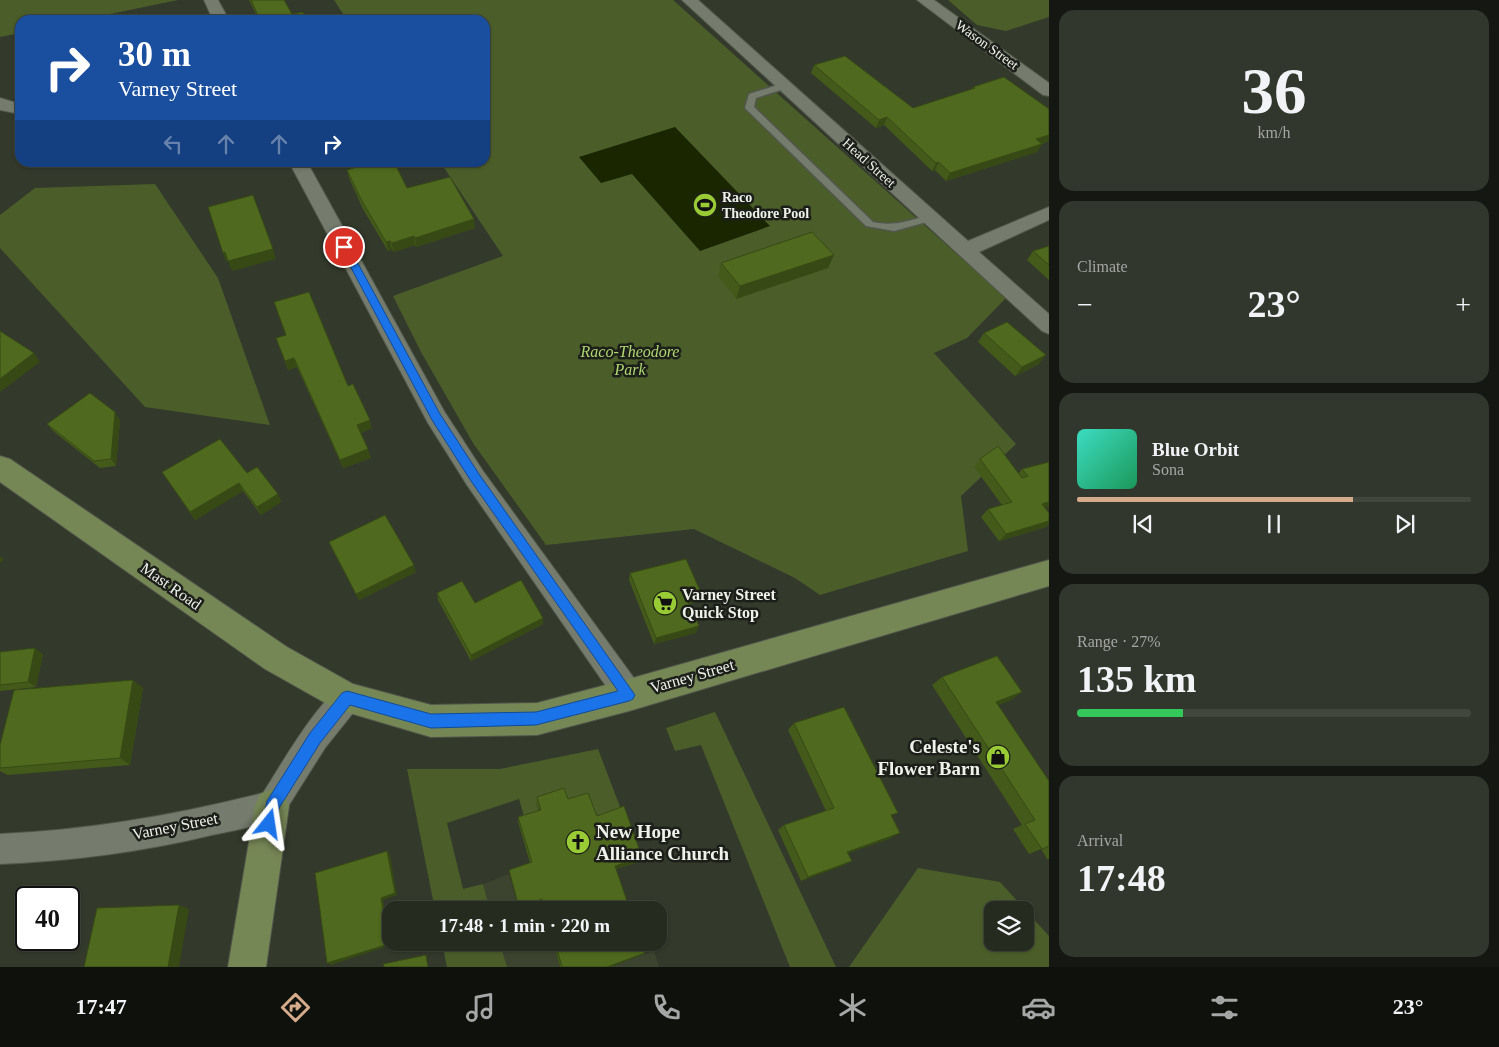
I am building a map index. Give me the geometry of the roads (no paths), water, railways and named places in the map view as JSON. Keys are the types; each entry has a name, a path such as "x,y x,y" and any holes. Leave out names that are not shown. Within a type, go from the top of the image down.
{"main road":[{"name":"Mast Road","path":"0,467 276,658 347,698"},
{"name":"Varney Street","path":"347,698 431,721 536,719 629,695 1049,573"},
{"path":"247,967 272,806"}],"street":[{"path":"211,0 219,15"},
{"name":"Head Street","path":"689,0 1049,326"},
{"name":"Wason Street","path":"924,0 1049,91"},
{"path":"0,103 15,108"},
{"path":"301,167 436,417 475,478 629,695"},
{"path":"965,250 1049,213"},
{"path":"272,806 315,738 347,698"},
{"name":"Varney Street","path":"0,849 38,848 91,843 272,806"}],"lane":[{"path":"784,86 752,96 748,108 870,224 886,229 905,226 930,218"}],"place":[{"name":"Raco Theodore Pool","path":"705,205"},
{"name":"Varney Street Quick Stop","path":"665,603"},
{"name":"Celeste's Flower Barn","path":"998,757"},
{"name":"New Hope Alliance Church","path":"578,842"}],"park label":[{"name":"Raco-Theodore Park","path":"630,360"}]}
